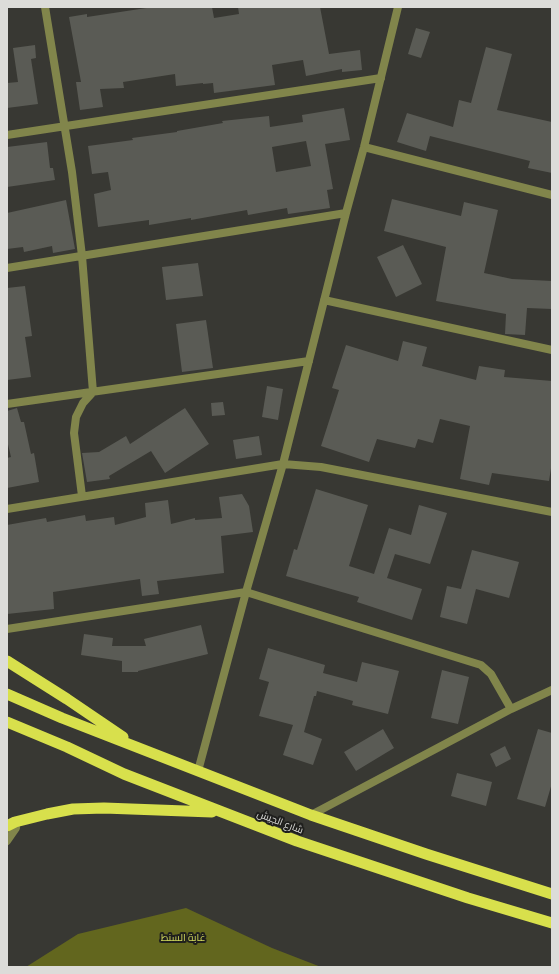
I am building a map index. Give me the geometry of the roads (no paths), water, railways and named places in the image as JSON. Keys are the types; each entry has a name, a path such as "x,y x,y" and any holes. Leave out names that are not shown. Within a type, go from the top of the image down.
{"highway":[{"path":"7,661 138,747"},
{"name":"شارع الجيش","path":"7,694 62,718 311,815 426,854 552,894"},
{"name":"شارع الجيش","path":"7,722 67,747 124,774 297,841 468,898 552,923"},
{"path":"11,824 47,814 73,809 104,808 221,812"}],"street":[{"path":"45,7 64,125 82,256 93,392 83,403 76,417 74,433 82,496"},
{"path":"198,771 246,592 283,464 398,7"},
{"path":"7,135 64,125 381,78"},
{"path":"364,147 552,195"},
{"path":"7,268 346,213"},
{"path":"324,300 552,350"},
{"path":"7,404 309,361"},
{"path":"7,509 283,464 321,467 552,512"},
{"path":"7,629 246,592 481,665 491,674 511,709"},
{"path":"311,815 511,709 552,690"},
{"path":"7,841 16,828 11,824"}],"park label":[{"name":"غابة السنط","path":"183,938"}]}
